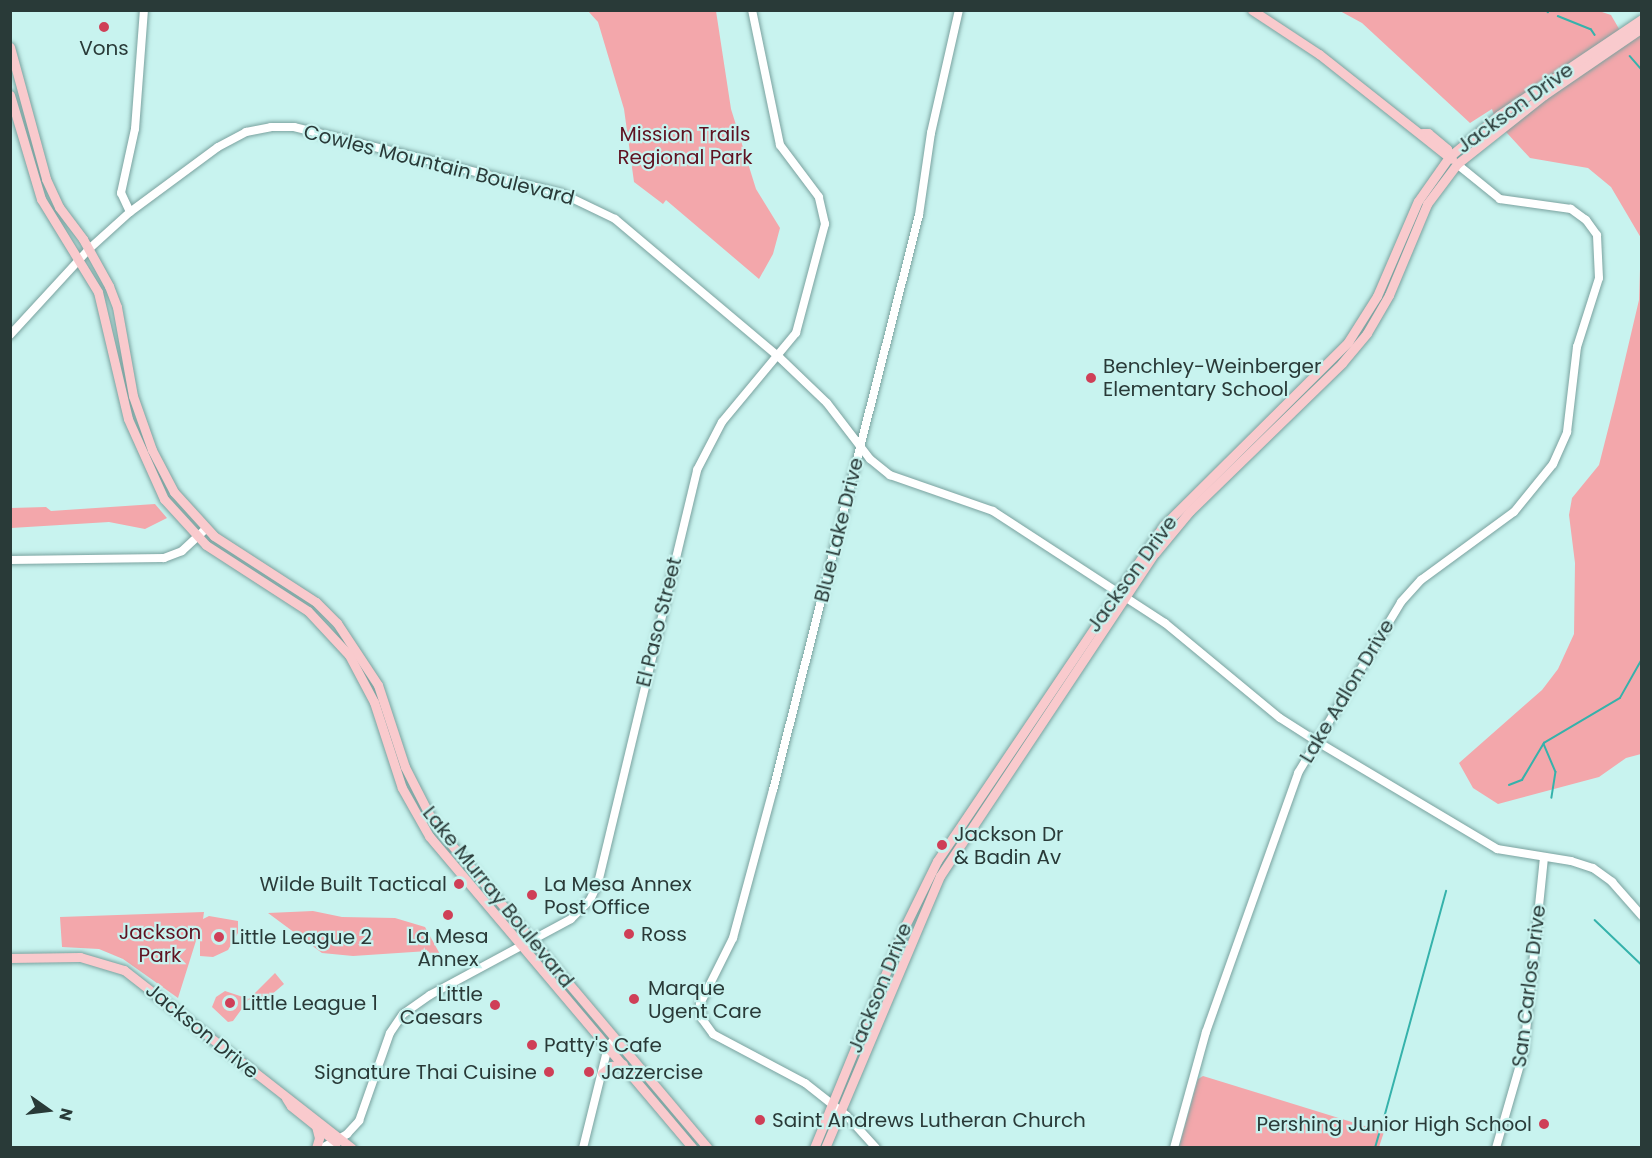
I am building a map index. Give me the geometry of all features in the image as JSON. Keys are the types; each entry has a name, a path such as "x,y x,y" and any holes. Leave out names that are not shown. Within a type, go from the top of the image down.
{"main road":[{"path":"1252,10 1319,54 1422,133 1424,139 1457,164"},
{"name":"Jackson Drive","path":"814,1148 906,924 937,861 1182,505 1348,342 1374,303 1418,201 1449,157 1499,115 1641,19"},
{"name":"Jackson Drive","path":"825,1148 940,876 1122,594 1190,511 1342,363 1367,333 1389,295 1427,204 1457,164 1494,132 1641,28"},
{"name":"Lake Murray Boulevard","path":"10,47 46,179 84,254 117,308 133,396 152,450 168,482 207,529 238,554 316,602 337,623 378,685 405,767 422,806 708,1148"},
{"name":"Lake Murray Boulevard","path":"10,95 36,184 50,214 84,254 105,311 122,399 138,448 158,489 198,537 233,564 308,611 349,655 374,702 393,765 414,812 429,836 693,1148"},
{"path":"36,184 46,179"},
{"path":"158,489 168,482"},
{"name":"Jackson Drive","path":"10,958 80,957 124,970 286,1097 339,1142"},
{"path":"602,1073 611,1065 623,1064"},
{"name":"Jackson Drive","path":"286,1097 316,1126 352,1148"},
{"path":"316,1126 319,1138 316,1148"}],"street":[{"path":"130,212 121,193 135,129 144,10"},
{"name":"El Paso Street","path":"322,1148 339,1142 362,1114 390,1033 403,1014 430,995 533,941 580,912 598,883 697,470 717,429 778,357 803,316 825,219 819,198 780,145 752,10"},
{"name":"Blue Lake Drive","path":"833,1104 775,1064 716,1036 702,1019 700,999 733,938 740,915 919,215 931,133 959,10"},
{"name":"Cowles Mountain Boulevard","path":"10,335 84,254 130,212 218,147 246,132 294,127 561,193 596,207 615,219 778,357 827,404 860,448 890,475 993,511 1165,624 1280,717 1316,741 1489,845 1544,858 1578,862 1600,872 1641,916"},
{"name":"Lake Adlon Drive","path":"1174,1148 1206,1032 1286,798 1316,741 1410,591 1514,512 1553,464 1567,432 1577,347 1596,291 1600,248 1586,219 1566,207 1500,199 1457,164"},
{"path":"10,560 160,559 182,551 207,529"},
{"name":"San Carlos Drive","path":"1496,1148 1524,1051 1544,858"},
{"path":"583,1148 608,1047 615,1038"},
{"path":"833,1104 876,1148"}],"green space":[{"name":"Mission Trails Regional Park","path":"588,11 716,11 731,109 756,189 780,228 773,254 759,279 666,200 663,204 634,182 624,109 598,22"},
{"path":"1340,11 1599,11 1611,15 1622,34 1641,34 1641,238 1611,187 1588,168 1530,158 1496,121 1492,109 1470,123 1362,23"},
{"path":"1641,238 1641,754 1626,758 1599,777 1498,804 1473,788 1459,763 1542,690 1558,669 1574,634 1575,563 1569,515 1572,498 1599,465 1639,300"},
{"path":"155,504 167,518 145,529 109,522 11,528 11,508 46,507 51,511"},
{"path":"313,911 342,917 395,918 425,927 441,956 435,959 428,951 353,956 322,953 268,913"},
{"name":"Jackson Park","path":"204,912 203,919 209,916 238,921 238,933 228,950 213,957 200,956 200,928 178,998 123,959 99,949 62,947 60,917"},
{"path":"275,973 284,984 257,1007 249,999"},
{"name":"Little League 1","path":"225,991 249,999 233,1021 228,1022 212,1007 216,997"},
{"path":"1203,1076 1384,1132 1379,1147 1179,1147 1198,1079"}],"waterway":[{"path":"1558,16 1591,29 1595,35"},
{"path":"1630,56 1642,70"},
{"path":"1509,785 1522,780 1544,743 1620,698 1642,659"},
{"path":"1544,744 1556,772 1552,798"},
{"path":"1384,1118 1446,891"},
{"path":"1595,920 1642,965"},
{"path":"1375,1148 1381,1127"}],"place":[{"name":"Vons","path":"104,27"},
{"name":"Benchley-Weinberger Elementary School","path":"1091,378"},
{"name":"Jackson Dr & Badin Av","path":"942,845"},
{"name":"Wilde Built Tactical","path":"459,884"},
{"name":"La Mesa Annex Post Office","path":"532,895"},
{"name":"La Mesa Annex","path":"448,915"},
{"name":"Ross","path":"629,934"},
{"name":"Little League 2","path":"219,937"},
{"name":"Marque Ugent Care","path":"634,999"},
{"name":"Little League 1","path":"230,1003"},
{"name":"Little Caesars","path":"495,1005"},
{"name":"Patty's Cafe","path":"532,1045"},
{"name":"Signature Thai Cuisine","path":"549,1072"},
{"name":"Jazzercise","path":"589,1072"},
{"name":"Saint Andrews Lutheran Church","path":"760,1120"},
{"name":"Pershing Junior High School","path":"1544,1124"}]}
